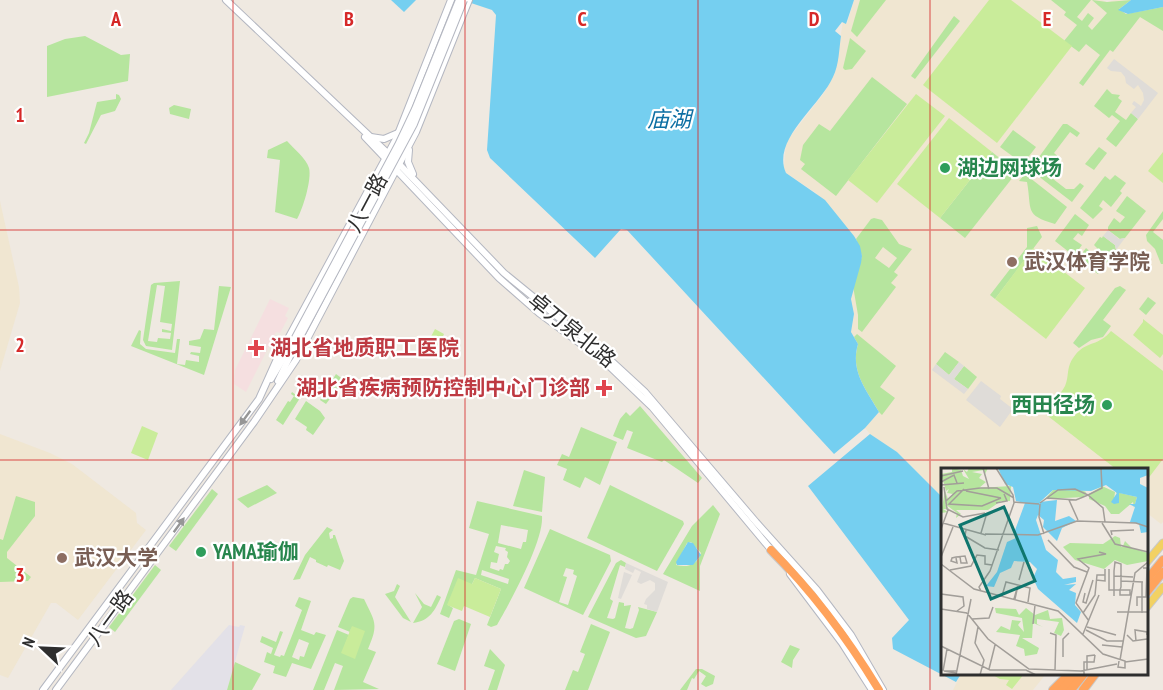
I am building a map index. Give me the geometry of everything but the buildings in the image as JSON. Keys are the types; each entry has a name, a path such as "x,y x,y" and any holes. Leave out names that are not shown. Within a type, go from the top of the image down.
{"highway":[{"path":"771,550 807,588 847,640 879,690"},
{"path":"1148,579 1163,560"},
{"path":"1148,591 1163,572"},
{"path":"1053,690 1065,675"},
{"path":"1062,690 1074,675"},
{"path":"1071,690 1083,675"},
{"path":"1083,690 1094,675"}],"main road":[{"name":"卓刀泉北路","path":"221,0 387,157 499,278 539,313 604,361 652,407 771,550 842,643 872,690"},
{"name":"卓刀泉北路","path":"226,0 370,137 387,157"},
{"name":"八一路","path":"259,399 277,359 401,129 451,0"},
{"name":"八一路","path":"269,400 291,350 398,145 459,0"},
{"name":"八一路","path":"43,690 259,399 291,350 412,130 464,0"},
{"name":"八一路","path":"56,690 269,400 300,352 416,132 469,0"},
{"path":"370,137 384,139 401,129"},
{"path":"409,146 409,166 424,189"},
{"name":"卓刀泉北路","path":"397,167 424,189 504,273 612,361 655,402 756,522 817,590 851,635 883,690"},
{"path":"340,241 354,249"},
{"path":"1148,561 1163,543"},
{"path":"1148,606 1163,587"}],"shaded area":[{"name":"武汉体育学院","path":"854,0 1102,0 1107,2 1163,0 1163,522 1161,524 1148,514 1148,468 941,468 941,496 897,452 865,428 879,412 858,344 851,332 854,315 851,299 853,286 816,193 786,173 784,167 786,142 824,93 835,73 843,21 847,24"},
{"path":"1114,59 1158,93 1138,119 1131,113 1136,107 1132,104 1134,101 1141,106 1144,100 1143,93 1138,85 1134,89 1126,83 1121,72 1107,68"},
{"path":"0,201 19,287 20,303 0,371"},
{"path":"1108,230 1119,239 1125,238 1116,250 1115,245 1103,236"},
{"name":"湖北省地质职工医院","path":"270,299 289,308 285,316 288,318 280,333 276,332 246,392 234,384 235,370"},
{"path":"959,362 964,366 954,379 968,389 964,394 932,370 936,364 949,375"},
{"path":"981,381 1001,396 1000,399 1013,409 1000,427 966,400"},
{"name":"武汉大学","path":"0,434 72,464 136,513 137,523 146,530 78,620 56,603 51,603 8,678 0,675"},
{"path":"626,563 668,582 657,612 647,609 647,605 644,604 655,590 655,583 650,580 641,584 637,582 641,572 635,569 633,573 625,569"},
{"path":"624,572 632,575 621,599 618,598"},
{"path":"229,625 245,626 227,690 171,690"},
{"path":"960,675 1045,675 1033,690 953,690"}],"green space":[{"path":"860,0 886,0 857,37 851,31"},
{"path":"989,0 1011,0 1072,46 997,143 923,85"},
{"path":"1051,0 1091,0 1077,17 1082,21 1088,13 1094,18 1088,26 1092,30 1107,13 1092,0 1107,2 1131,0 1119,9 1126,14 1163,7 1163,31 1140,17 1113,52 1110,50 1083,86 1079,83 1100,55 1086,44 1079,52 1064,41 1077,25 1064,15 1066,12"},
{"path":"954,16 960,21 915,79 911,76"},
{"path":"85,36 121,55 130,54 128,81 47,97 47,46 65,39"},
{"path":"850,38 866,51 852,69 845,70 843,68"},
{"path":"872,77 907,104 836,196 801,169 805,164 800,160 803,145 819,124 830,131"},
{"path":"1107,89 1112,94 1120,95 1118,98 1122,101 1115,112 1126,120 1131,113 1138,119 1116,147 1106,139 1120,121 1112,115 1109,118 1094,106"},
{"path":"116,94 121,99 115,111 101,115 86,144 84,143 97,102 116,99"},
{"path":"916,94 945,116 877,203 848,180"},
{"path":"174,105 191,109 189,119 170,114 169,108"},
{"name":"湖边网球场","path":"949,118 992,152 940,218 897,184"},
{"path":"1063,124 1067,124 1080,133 1077,137 1070,132 1054,153 1062,160 1059,160 1048,175 1066,189 1074,189 1080,183 1084,186 1072,202 1033,172 1031,168"},
{"path":"1013,130 1036,147 1023,164 1000,147"},
{"path":"287,141 303,157 310,173 306,194 297,219 275,212 280,160 267,158 268,150"},
{"path":"1099,147 1107,153 1094,170 1085,164"},
{"path":"992,152 1017,172 965,238 940,218"},
{"path":"1163,152 1163,183 1148,171"},
{"path":"1025,174 1067,207 1055,224 1038,218 1031,210 1027,182 1019,181"},
{"path":"1115,175 1126,183 1120,191 1122,193 1111,207 1103,200 1099,206 1103,209 1093,219 1080,208 1105,176 1110,180"},
{"path":"1127,196 1146,211 1125,238 1120,239 1108,230 1108,227 1114,218 1120,223 1125,217 1116,211"},
{"path":"1163,211 1163,219 1153,232 1163,240 1163,264 1161,264 1155,249 1147,241 1146,235"},
{"path":"1075,214 1089,225 1082,236 1078,233 1073,239 1082,245 1074,256 1055,241"},
{"path":"871,219 882,220 899,244 912,249 894,272 898,275 891,283 896,287 862,332 858,329 853,286 862,256 856,239","holes":["883,247 897,258 889,268 875,258"]},
{"path":"1037,226 1042,237 995,299 990,295 1027,247 1027,228"},
{"path":"1103,236 1115,245 1116,250 1098,274 1078,259 1086,248 1095,256 1099,250 1094,245"},
{"path":"1033,248 1085,288 1046,339 995,299"},
{"path":"180,281 172,350 146,346 143,340 151,285","holes":["157,285 165,286 160,322 172,324 171,331 162,329 162,332 171,333 170,339 158,338 157,342 148,341"]},
{"path":"219,286 231,287 204,375 131,346 139,330 141,331 140,344 146,349 175,353 177,339 180,339 177,364 185,365 186,360 199,362 199,356 190,354 191,352 200,353 201,347 189,345 189,341 200,339 204,329 214,330"},
{"path":"1120,286 1126,290 1103,320 1111,326 1103,337 1091,340 1079,348 1073,343 1115,288"},
{"path":"1148,297 1156,303 1146,315 1139,309"},
{"path":"1143,319 1163,335 1163,354 1160,358 1133,335"},
{"path":"435,329 444,334 434,353 425,348"},
{"name":"西田径场","path":"1111,331 1163,371 1163,459 1148,479 1148,468 1115,468 1044,413 1065,386 1070,363 1076,354 1084,347 1107,336"},
{"path":"857,334 896,366 880,387 895,398 882,415 858,371 856,354 858,344 854,337"},
{"path":"945,352 959,362 949,375 936,364"},
{"path":"964,366 977,377 968,389 954,379"},
{"path":"336,374 344,380 326,404 320,400"},
{"path":"292,392 300,398 283,425 276,420 294,396"},
{"path":"306,401 320,411 325,418 313,435 306,430 307,427 295,419"},
{"path":"640,406 702,478 698,483 664,460 662,462 627,448 633,432 627,430 623,440 613,436 620,419 626,412 630,416"},
{"path":"142,426 158,433 148,460 131,453"},
{"path":"581,427 617,442 600,485 585,477 580,488 563,480 567,469 557,465 562,454 569,457"},
{"path":"524,470 545,477 542,512 513,506"},
{"path":"267,485 277,493 248,508 237,499"},
{"path":"610,485 683,521 684,524 657,571 587,538"},
{"path":"212,489 218,494 176,551 169,546"},
{"path":"16,496 35,502 35,516 7,552 7,558 31,577 28,581 0,582 0,539 3,540"},
{"path":"477,501 542,516 538,540 525,571 497,625 491,627 487,625 501,589 475,578 472,584 448,605 453,608 449,618 440,614 456,570 476,575 489,534 469,528","holes":["501,525 528,530 526,542 523,542 521,549 498,543","496,546 506,548 510,561 505,564 503,570 490,568 491,562 497,563 499,554 494,552","482,570 509,579 508,584 481,575"]},
{"path":"713,505 720,514 700,566 700,591 663,574 692,526","holes":["691,542 701,553 691,565 676,565 687,543"]},
{"path":"327,527 333,530 329,533 330,539 335,535 344,561 340,570 328,565 327,567 310,557 300,579 293,580 305,555"},
{"path":"550,529 610,555 611,561 583,615 524,588","holes":["566,568 574,570 573,574 577,576 568,605 559,602 567,577 563,576"]},
{"path":"621,560 626,563 625,567 620,565 607,618 615,618 619,602 624,603 624,606 631,605 625,628 633,628 638,607 657,612 646,636 636,638 588,617 616,563"},
{"path":"155,565 161,570 115,632 109,627"},
{"path":"458,578 472,584 475,578 501,589 490,617 464,606 462,611 447,605"},
{"path":"397,584 400,586 395,597 411,622 403,618 385,594 394,591"},
{"path":"415,593 424,604 431,607 437,595 441,597 428,617 413,623 422,607"},
{"path":"299,597 311,601 301,630 314,635 316,632 326,635 311,669 292,663 286,677 273,673 275,666 264,662 267,652 271,654 273,648 260,642 262,636 276,642 280,631 283,632 274,655 284,656 302,610 295,606","holes":["299,639 309,643 304,657 300,656 299,660 292,657"]},
{"path":"353,597 364,599 374,623 374,634 368,649 376,652 363,682 379,689 334,690 343,666 335,663 324,690 313,690 337,630 349,635 350,632 338,627 350,599"},
{"path":"459,619 471,624 455,671 437,664 454,621"},
{"path":"591,624 610,632 588,690 565,690 573,670 578,672 585,654 580,652"},
{"path":"352,626 365,631 355,659 341,653"},
{"path":"790,645 800,649 793,660 792,668 781,662"},
{"path":"490,649 505,665 497,690 488,690 495,670 484,666"},
{"path":"235,662 261,674 252,690 227,690"},
{"path":"696,669 702,669 715,676 713,684 706,687 701,684 706,676 699,671 694,679 692,678 687,690 680,690"},
{"path":"993,675 1023,675 1012,689 1006,685 1009,680"}],"water":[{"path":"391,0 416,0 404,12"},
{"name":"庙湖","path":"462,0 854,0 846,24 842,22 835,31 841,36 838,62 833,77 791,136 785,148 783,161 786,173 825,200 860,246 861,263 851,299 854,314 851,332 858,344 856,363 861,380 879,412 865,428 834,454 627,230 621,229 595,258 490,158 487,150 496,15 492,10"},
{"path":"1131,0 1163,0 1163,7 1128,14 1118,10"},
{"path":"870,434 897,452 941,496 941,674 893,649 892,638 909,620 808,486"},
{"path":"688,542 693,543 701,555 693,565 677,565 676,562"},
{"path":"943,675 960,675 956,682"}],"place":[{"name":"湖边网球场","path":"945,168"},
{"name":"武汉体育学院","path":"1012,262"},
{"name":"湖北省地质职工医院","path":"256,348"},
{"name":"湖北省疾病预防控制中心门诊部","path":"604,388"},
{"name":"西田径场","path":"1107,405"},
{"name":"YAMA瑜伽","path":"201,552"},
{"name":"武汉大学","path":"62,558"}]}
